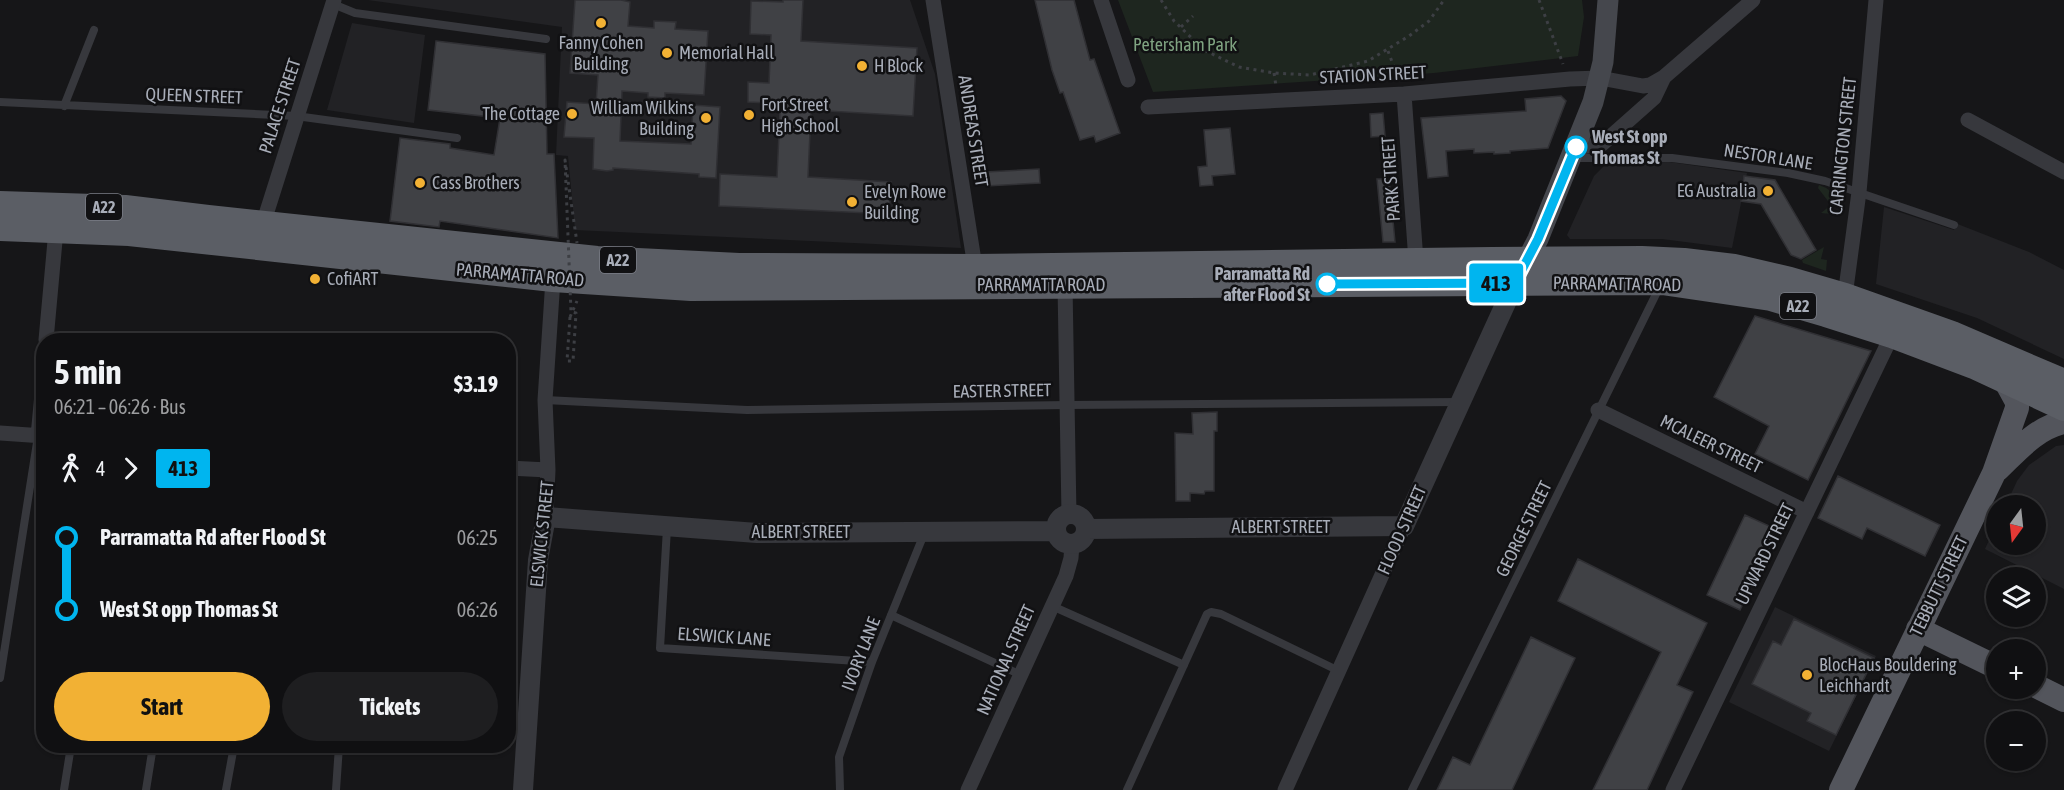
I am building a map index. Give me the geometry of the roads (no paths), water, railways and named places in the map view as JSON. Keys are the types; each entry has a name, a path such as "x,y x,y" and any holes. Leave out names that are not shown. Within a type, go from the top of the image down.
{"highway":[{"name":"PARRAMATTA ROAD","path":"0,204 125,208 597,259 750,266 975,267 1416,261 1521,272 1662,282 1771,298 1892,335 2005,380 2064,408"},
{"name":"PARRAMATTA ROAD","path":"0,228 129,233 553,279 702,288 1065,285 1521,272 1642,259 1684,261 1734,267 1845,296 1952,334 2064,382"}],"main road":[{"path":"1521,272 1538,239 1600,78 1608,0"},
{"name":"TEBBUTT STREET","path":"1841,790 1994,473 2018,408 2005,380"},
{"path":"1994,473 2038,432 2064,422"},
{"path":"1918,630 1986,662"},
{"path":"2046,691 2064,700"}],"street":[{"name":"ANDREAS STREET","path":"933,0 975,267"},
{"path":"1101,0 1128,80"},
{"path":"1573,152 1601,145 1654,98 1664,78 1753,0"},
{"name":"CARRINGTON STREET","path":"1845,296 1859,192 1876,0"},
{"name":"PALACE STREET","path":"263,224 331,1"},
{"name":"STATION STREET","path":"1148,107 1404,94 1570,79 1600,78 1643,86 1664,78"},
{"name":"PARK STREET","path":"1404,94 1416,261"},
{"path":"1968,120 2064,172"},
{"path":"47,333 56,230"},
{"name":"FLOOD STREET","path":"1285,790 1521,272"},
{"name":"ELSWICK STREET","path":"523,790 538,560 546,517 548,470 545,400 553,279"},
{"path":"1065,285 1069,514"},
{"name":"UPWARD STREET","path":"1673,790 1892,335"},
{"name":"MCALEER STREET","path":"1598,410 1807,512"},
{"path":"0,433 36,436"},
{"path":"516,468 548,470"},
{"path":"1069,514 1083,520 1086,530 1082,540 1072,544 1061,540 1056,531 1061,518 1069,514"},
{"name":"ALBERT STREET","path":"546,517 757,532 1056,531"},
{"name":"ALBERT STREET","path":"1086,530 1404,526"},
{"name":"NATIONAL STREET","path":"968,790 1052,606 1071,558 1072,544"}],"lane":[{"path":"331,1 355,13 546,39"},
{"path":"64,106 94,30"},
{"name":"QUEEN STREET","path":"0,102 296,116 458,138"},
{"name":"NESTOR LANE","path":"1573,152 1672,158 1788,173 1825,181 1954,225"},
{"name":"GEORGE STREET","path":"1412,790 1662,282"},
{"name":"EASTER STREET","path":"545,400 747,410 1460,402"},
{"path":"0,678 36,466"},
{"name":"ELSWICK LANE","path":"667,526 660,648 872,662"},
{"name":"IVORY LANE","path":"840,790 839,757 872,662 925,532"},
{"path":"1052,606 1184,665"},
{"path":"1127,790 1207,614 1211,612 1221,615 1339,671"},
{"path":"891,615 1021,675"},
{"path":"64,790 70,753"},
{"path":"146,790 152,753"},
{"path":"226,790 233,753"},
{"path":"336,790 339,753"}],"place":[{"name":"Fanny Cohen Building","path":"601,23"},
{"name":"Memorial Hall","path":"667,53"},
{"name":"H Block","path":"862,66"},
{"name":"The Cottage","path":"572,114"},
{"name":"Fort Street High School","path":"749,115"},
{"name":"William Wilkins Building","path":"706,118"},
{"name":"West St opp Thomas St","path":"1576,147"},
{"name":"Cass Brothers","path":"420,183"},
{"name":"EG Australia","path":"1768,191"},
{"name":"Evelyn Rowe Building","path":"852,202"},
{"name":"CofiART","path":"315,279"},
{"name":"Parramatta Rd after Flood St","path":"1327,284"},
{"name":"BlocHaus Bouldering Leichhardt","path":"1807,675"}],"park label":[{"name":"Petersham Park","path":"1185,45"}]}
